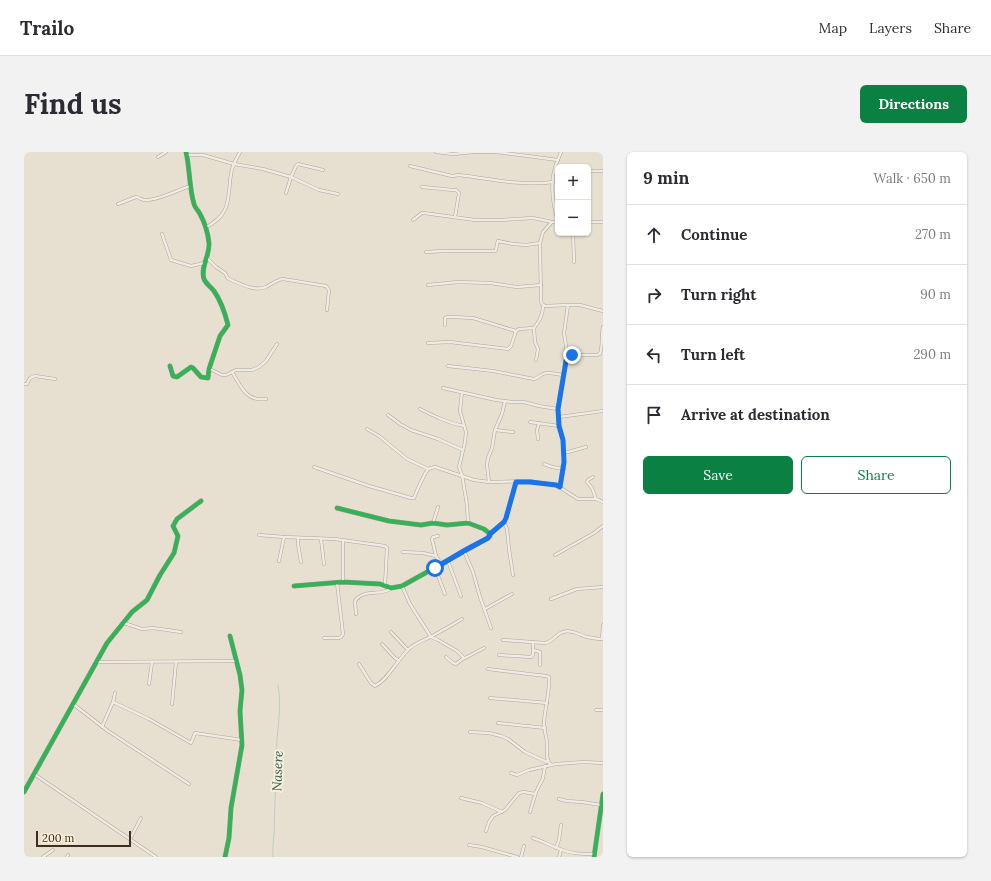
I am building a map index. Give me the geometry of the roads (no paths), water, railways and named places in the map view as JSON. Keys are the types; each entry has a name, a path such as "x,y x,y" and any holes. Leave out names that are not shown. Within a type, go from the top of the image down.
{"street":[{"path":"158,157 166,152"},
{"path":"205,228 216,220 226,208 234,164 240,152"},
{"path":"436,152 453,154 497,152 558,160"},
{"path":"558,164 561,152"},
{"path":"170,366 173,376 176,377 191,367 201,377 208,378 209,369 221,333 228,325 214,290 204,279 204,263 210,248 205,228 194,203 190,186 186,154 203,155 234,164 263,169 291,177 319,190 338,194"},
{"path":"286,193 291,177 298,164 323,170"},
{"path":"410,166 452,176 459,175 512,182 542,184 553,182"},
{"path":"591,171 603,171"},
{"path":"555,175 553,182 555,210"},
{"path":"118,204 136,197 145,200 154,199 190,186"},
{"path":"422,187 453,190 458,192 455,217"},
{"path":"413,220 424,213 475,220 533,218 552,222"},
{"path":"446,324 445,318 447,317 473,318 516,331 518,329 534,328 538,324 543,311 541,302 540,242 543,232 552,222"},
{"path":"591,222 603,222"},
{"path":"162,234 171,260 191,266 204,263"},
{"path":"574,236 574,262"},
{"path":"426,252 495,251 498,241 519,245 540,242"},
{"path":"207,258 216,267 227,274 228,278 249,287 264,288 276,280 283,279 326,286 329,290 327,310"},
{"path":"428,284 458,282 490,283 517,287 541,285"},
{"path":"560,487 564,468 564,452 563,440 559,426 558,409 566,361 568,358 564,333 568,305"},
{"path":"543,306 580,305 603,311"},
{"path":"568,358 572,355 600,354 603,343 603,327"},
{"path":"534,328 535,342 538,349 536,360"},
{"path":"428,343 450,342 508,348 512,346 516,331"},
{"path":"209,369 222,375 226,375 239,370 252,370 258,368 266,361 277,344"},
{"path":"448,366 493,371 534,380 546,372 564,376"},
{"path":"232,372 245,393 256,400 266,400"},
{"path":"24,384 27,384 30,378 35,376 55,379"},
{"path":"443,388 504,401 524,402 558,409"},
{"path":"462,392 460,411 466,432 459,470 462,475 468,522"},
{"path":"489,482 487,465 496,430 502,414 504,401"},
{"path":"420,409 447,422 464,426"},
{"path":"559,417 603,411"},
{"path":"388,415 411,430 438,439 463,450"},
{"path":"530,422 559,426"},
{"path":"538,439 537,430 539,423"},
{"path":"366,429 379,436 407,459 428,470"},
{"path":"496,430 513,432"},
{"path":"564,452 586,447"},
{"path":"544,464 552,467 564,468"},
{"path":"314,467 369,486 413,498 428,470 435,467 474,480 489,482 530,482 556,485 578,499 596,499 603,502"},
{"path":"593,477 588,480 588,482 596,499"},
{"path":"356,614 355,601 358,597 365,594 386,592 392,588 402,586 488,538 506,518 516,482"},
{"path":"24,792 107,643 132,612 147,600 160,575 174,554 178,536 173,526 177,519 201,501"},
{"path":"433,524 438,507"},
{"path":"337,508 389,521 421,525 447,525 468,522 484,529 490,534"},
{"path":"504,522 507,529 513,576"},
{"path":"555,556 594,534 603,526"},
{"path":"259,535 284,538 335,539 386,546 385,585"},
{"path":"438,536 432,538 436,556 442,565"},
{"path":"279,561 284,538"},
{"path":"298,538 301,562"},
{"path":"321,539 324,564"},
{"path":"343,541 343,582"},
{"path":"464,551 473,572 480,597 492,628"},
{"path":"403,552 423,553 436,556"},
{"path":"448,561 461,596"},
{"path":"435,568 445,594"},
{"path":"294,586 343,582 380,584 392,588"},
{"path":"324,638 341,638 343,634 337,583"},
{"path":"402,586 413,609 431,637 457,651 464,658"},
{"path":"551,599 578,589 603,587"},
{"path":"485,609 512,594"},
{"path":"360,664 371,683 375,686 384,679 398,660 408,650 421,641 431,637 462,619"},
{"path":"124,623 142,629 153,628 181,632"},
{"path":"503,640 545,643 549,642 564,631 586,637 603,639 603,625"},
{"path":"391,632 408,650"},
{"path":"226,857 231,808 242,745 240,711 242,690 237,661 230,636"},
{"path":"499,655 531,657 533,656 533,642"},
{"path":"382,644 398,660"},
{"path":"446,658 456,664 464,658 484,648"},
{"path":"533,650 540,652 540,665"},
{"path":"96,662 237,661"},
{"path":"149,684 152,662"},
{"path":"172,704 176,662"},
{"path":"488,669 548,676 547,704 544,723 548,762"},
{"path":"102,727 115,694"},
{"path":"490,698 547,704"},
{"path":"113,702 148,719 191,743 195,733 242,740"},
{"path":"73,704 102,727 189,784"},
{"path":"596,710 603,710"},
{"path":"498,723 544,728"},
{"path":"470,732 489,733 501,736 508,739 525,752 548,762 551,765"},
{"path":"511,773 517,775 545,766 577,762 603,763"},
{"path":"530,812 537,788 543,778 545,766"},
{"path":"34,774 156,857"},
{"path":"486,831 491,818 505,810 520,792 535,794"},
{"path":"533,838 561,850 594,856 603,794"},
{"path":"461,798 482,803 502,812"},
{"path":"559,799 602,804"},
{"path":"130,839 141,818"},
{"path":"556,848 559,840 561,825"},
{"path":"468,845 517,857"},
{"path":"521,857 524,846"},
{"path":"43,857 53,850"},
{"path":"559,857 561,850"}],"waterway":[{"name":"Nasere","path":"273,857 279,712 278,685"}]}
